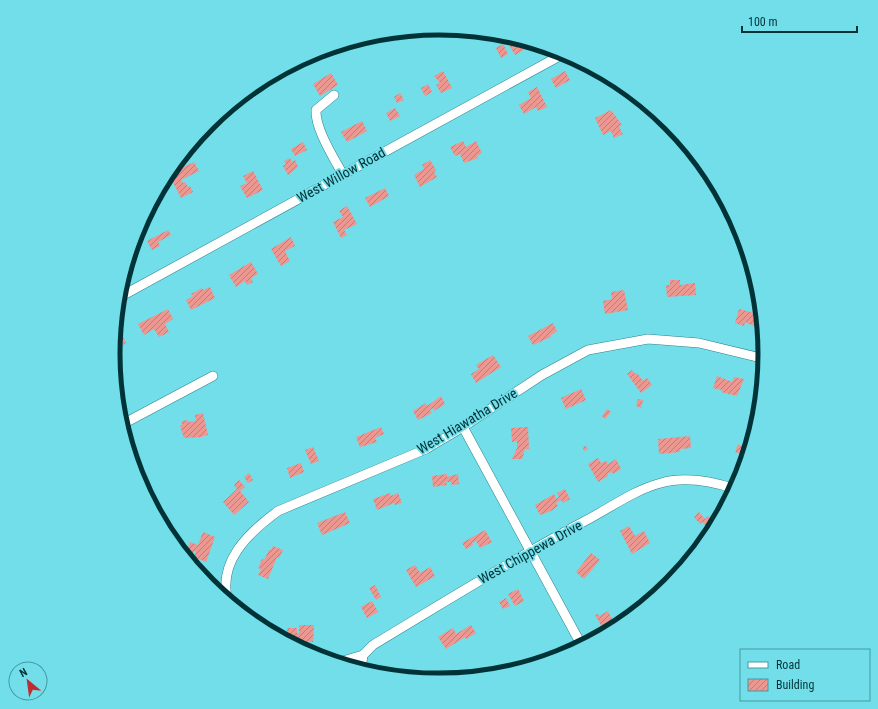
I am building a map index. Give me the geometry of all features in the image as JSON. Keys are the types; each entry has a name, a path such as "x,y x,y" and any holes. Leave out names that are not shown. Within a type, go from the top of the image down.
{"street":[{"name":"West Willow Road","path":"126,294 556,57"},
{"path":"334,95 316,110 316,116 326,141 343,175"},
{"name":"West Hiawatha Drive","path":"226,593 225,589 232,557 256,527 278,511 426,449 463,427 542,375 588,350 648,339 699,343 758,357"},
{"path":"127,422 213,376"},
{"path":"463,427 579,641"},
{"name":"West Chippewa Drive","path":"346,660 363,655 373,645 529,551 641,490 662,483 684,480 710,481 729,488"},
{"path":"362,664 363,655"}],"building":[{"path":"508,43 521,46 524,50 515,55"},
{"path":"503,44 508,54 501,58 496,48"},
{"path":"443,71 452,88 441,93 436,85 440,83 434,76"},
{"path":"565,71 570,80 556,88 551,79"},
{"path":"331,73 338,85 320,96 313,84"},
{"path":"428,84 432,92 425,96 421,88"},
{"path":"537,87 547,107 538,111 536,107 524,114 519,105 531,98 528,92"},
{"path":"400,93 404,100 397,103 394,97"},
{"path":"395,108 400,116 390,121 386,113"},
{"path":"611,110 622,125 619,127 623,134 614,138 611,131 603,135 595,118"},
{"path":"362,121 367,131 347,142 341,132"},
{"path":"463,141 466,147 476,141 482,153 477,156 478,158 464,163 460,154 455,156 450,147"},
{"path":"303,142 307,150 295,156 291,149"},
{"path":"290,158 292,162 295,160 298,167 288,175 283,166 286,164 284,161"},
{"path":"430,160 436,170 434,172 437,177 420,187 414,175 424,169 422,165"},
{"path":"194,162 199,171 181,180 183,183 185,182 188,187 190,186 193,192 181,198 171,180 179,169"},
{"path":"253,171 263,190 247,198 240,186 247,183 243,176"},
{"path":"385,188 389,196 370,207 365,198"},
{"path":"347,206 357,224 344,230 347,235 341,238 333,222 343,217 339,211"},
{"path":"726,213 731,226 723,216"},
{"path":"168,230 171,235 158,242 160,246 152,250 147,241"},
{"path":"291,237 295,246 285,251 290,261 281,266 271,249"},
{"path":"251,262 258,274 251,278 253,282 247,285 245,281 236,287 229,275"},
{"path":"670,280 680,280 680,285 695,283 696,295 667,297 666,285 670,285"},
{"path":"210,287 215,298 191,310 186,300 193,296 191,294 202,288 203,290"},
{"path":"624,290 628,310 605,314 603,301 612,299 611,292"},
{"path":"168,309 173,319 165,324 169,332 159,337 154,329 144,335 138,324"},
{"path":"739,309 756,313 757,328 745,322 744,326 735,323"},
{"path":"553,323 557,331 550,336 551,337 533,345 528,336"},
{"path":"122,334 126,343 120,346 120,335"},
{"path":"493,355 501,367 476,383 471,374 479,369 476,365"},
{"path":"632,370 635,374 637,373 643,381 647,378 652,385 641,393 627,374"},
{"path":"717,376 732,382 734,377 744,379 737,396 721,392 722,390 713,388"},
{"path":"581,389 586,400 566,409 561,398"},
{"path":"441,396 445,404 434,411 433,408 430,410 432,413 418,420 413,411 426,403 427,406"},
{"path":"638,399 643,400 641,408 636,406"},
{"path":"607,409 611,412 605,419 602,416"},
{"path":"203,413 208,435 203,437 184,438 180,426 182,425 182,421 196,421 195,415"},
{"path":"381,427 384,434 375,438 377,442 360,447 356,437"},
{"path":"528,427 529,449 525,449 522,459 512,459 517,448 517,441 512,442 511,428"},
{"path":"690,436 691,448 680,449 680,452 659,454 658,439"},
{"path":"738,444 744,447 741,460 739,460 741,454 735,452"},
{"path":"586,446 588,449 584,451 583,447"},
{"path":"313,447 319,461 311,464 305,450"},
{"path":"598,458 601,463 606,461 608,464 616,459 621,469 613,474 612,472 607,474 608,476 598,482 588,464"},
{"path":"301,463 304,472 290,478 287,468"},
{"path":"249,473 253,480 248,483 244,477"},
{"path":"447,474 447,477 458,474 459,484 452,485 451,482 446,482 447,485 433,487 432,476"},
{"path":"239,480 245,487 240,491 249,502 234,515 223,502 237,489 234,485"},
{"path":"565,489 570,499 563,503 561,500 556,503 558,506 551,511 540,515 535,505 554,494 556,499 559,497 557,493"},
{"path":"390,493 391,496 398,493 402,503 395,505 394,503 377,510 373,499"},
{"path":"345,512 350,523 322,535 317,523"},
{"path":"699,512 705,519 708,516 712,521 708,528 702,522 700,524 694,517"},
{"path":"629,526 635,536 644,531 650,543 632,554 620,531"},
{"path":"485,530 492,542 480,548 476,541 472,543 473,545 466,549 462,543"},
{"path":"203,532 215,537 206,562 194,557 196,552 194,551 193,554 187,550 190,542 198,545"},
{"path":"273,546 283,550 279,558 277,557 268,579 258,575 261,569 258,568 262,559 264,560 269,550 271,550"},
{"path":"591,553 600,560 584,579 576,572"},
{"path":"415,565 420,573 430,567 435,576 416,587 406,570"},
{"path":"375,585 381,597 376,600 369,588"},
{"path":"518,589 524,601 515,606 508,594"},
{"path":"506,598 510,606 503,609 499,602"},
{"path":"372,601 378,612 367,618 361,607"},
{"path":"608,611 613,621 616,620 603,629 595,615 598,614 599,616"},
{"path":"299,625 314,625 313,642 300,642 297,640 297,638 292,638 287,635 287,628 297,628 297,633 299,633"},
{"path":"471,625 476,633 466,639 465,637 446,649 438,637 453,628 456,634"},
{"path":"392,667 401,671 397,671 391,670"}]}
